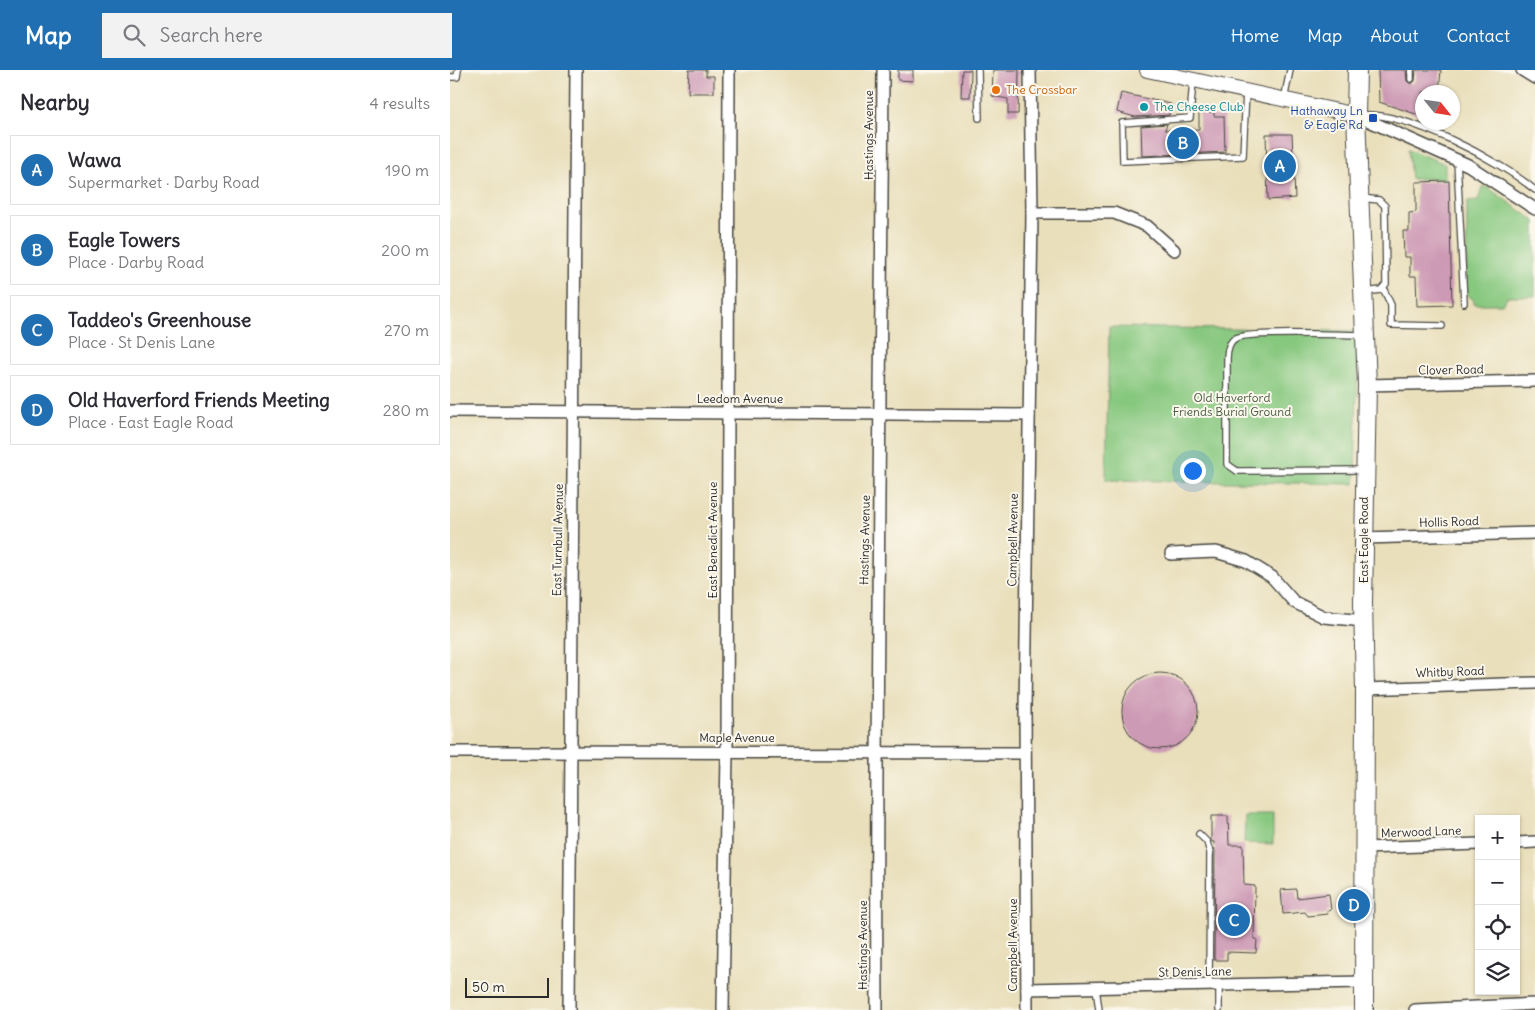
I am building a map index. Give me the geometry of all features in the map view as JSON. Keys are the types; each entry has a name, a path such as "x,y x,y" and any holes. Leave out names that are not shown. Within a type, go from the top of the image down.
{"main road":[{"name":"East Eagle Road","path":"1356,70 1356,115 1367,385 1364,470 1366,689 1364,1010"}],"street":[{"name":"East Turnbull Avenue","path":"569,1010 576,70"},
{"name":"East Benedict Avenue","path":"723,1010 729,70"},
{"name":"Hastings Avenue","path":"877,1010 875,752 881,413 883,70"},
{"name":"Campbell Avenue","path":"1026,1010 1025,753 1032,213 1030,70"},
{"path":"1147,70 1356,115 1458,160 1510,191 1535,209"},
{"path":"1522,70 1535,78"},
{"path":"1032,213 1114,213 1147,226 1174,250"},
{"name":"Clover Road","path":"1367,385 1535,381"},
{"name":"Leedom Avenue","path":"450,411 881,413 1029,416"},
{"name":"Hollis Road","path":"1365,538 1535,533"},
{"path":"1171,554 1216,552 1246,561 1272,577 1294,602 1324,617 1364,621"},
{"name":"Whitby Road","path":"1366,689 1535,683"},
{"name":"Maple Avenue","path":"450,752 1025,753"},
{"path":"1520,843 1535,842"},
{"name":"Merwood Lane","path":"1364,848 1475,844"},
{"name":"St Denis Lane","path":"1027,989 1364,982"},
{"path":"1415,1010 1517,1008 1535,1004"}],"lane":[{"path":"450,77 458,77 458,70"},
{"path":"978,70 979,118"},
{"path":"1284,100 1290,70"},
{"path":"1411,70 1411,79"},
{"path":"1194,80 1190,118 1122,123 1123,161 1243,156 1246,92"},
{"path":"1356,115 1381,114 1418,126 1475,152 1522,179 1535,190"},
{"path":"1458,160 1464,302"},
{"path":"1359,198 1379,200 1385,206 1386,284 1381,290 1363,292"},
{"path":"1383,288 1391,305 1390,325 1442,326"},
{"path":"1364,470 1237,471 1227,464 1227,358 1231,342 1236,337 1256,335 1365,334"},
{"path":"1199,834 1207,842 1210,853 1214,985 1219,1010"},
{"path":"1096,988 1099,1010"}],"green space":[{"path":"1408,149 1445,164 1445,179 1411,179"},
{"path":"1482,187 1487,187 1535,221 1535,296 1508,296 1502,304 1474,304 1474,300 1466,294 1467,202 1478,201"},
{"name":"Old Haverford Friends Burial Ground","path":"1109,327 1358,331 1355,484 1106,480"},
{"path":"1245,815 1273,815 1273,844 1244,843"}],"building":[{"path":"689,70 706,70 706,76 714,76 714,93 688,93"},
{"path":"898,70 913,70 913,81 898,80"},
{"path":"962,70 971,70 970,97 961,97"},
{"path":"993,70 1019,70 1018,114 1008,114 1008,99 992,96"},
{"path":"1378,70 1406,70 1407,81 1411,84 1415,81 1416,70 1441,70 1440,85 1415,85 1415,114 1379,102"},
{"name":"The Cheese Club","path":"1121,93 1171,104 1169,115 1135,117 1117,112"},
{"path":"1199,112 1214,112 1214,116 1224,116 1225,152 1142,156 1141,126 1167,124 1165,130 1199,129"},
{"path":"1266,134 1292,134 1295,198 1268,200"},
{"path":"1449,181 1452,305 1417,306 1416,276 1410,276 1410,257 1404,257 1403,231 1409,231 1409,213 1416,212 1416,182"},
{"path":"1153,673 1167,673 1181,679 1192,690 1198,704 1195,726 1187,738 1167,749 1153,749 1139,743 1128,732 1122,718 1122,704 1128,690 1139,679"},
{"path":"1211,816 1228,816 1229,845 1243,845 1244,885 1255,886 1254,939 1257,939 1256,953 1227,952 1227,960 1214,960 1215,853 1214,842 1211,841"},
{"path":"1296,889 1297,898 1329,894 1331,910 1327,911 1328,914 1308,916 1305,912 1283,914 1281,890"}],"place":[{"name":"The Crossbar","path":"996,90"},
{"name":"The Cheese Club","path":"1144,107"},
{"name":"Hathaway Ln & Eagle Rd","path":"1373,118"},
{"name":"Eagle Towers","path":"1183,143"},
{"name":"Wawa","path":"1280,166"},
{"name":"Old Haverford Friends Meeting","path":"1354,905"},
{"name":"Taddeo's Greenhouse","path":"1234,920"}]}
